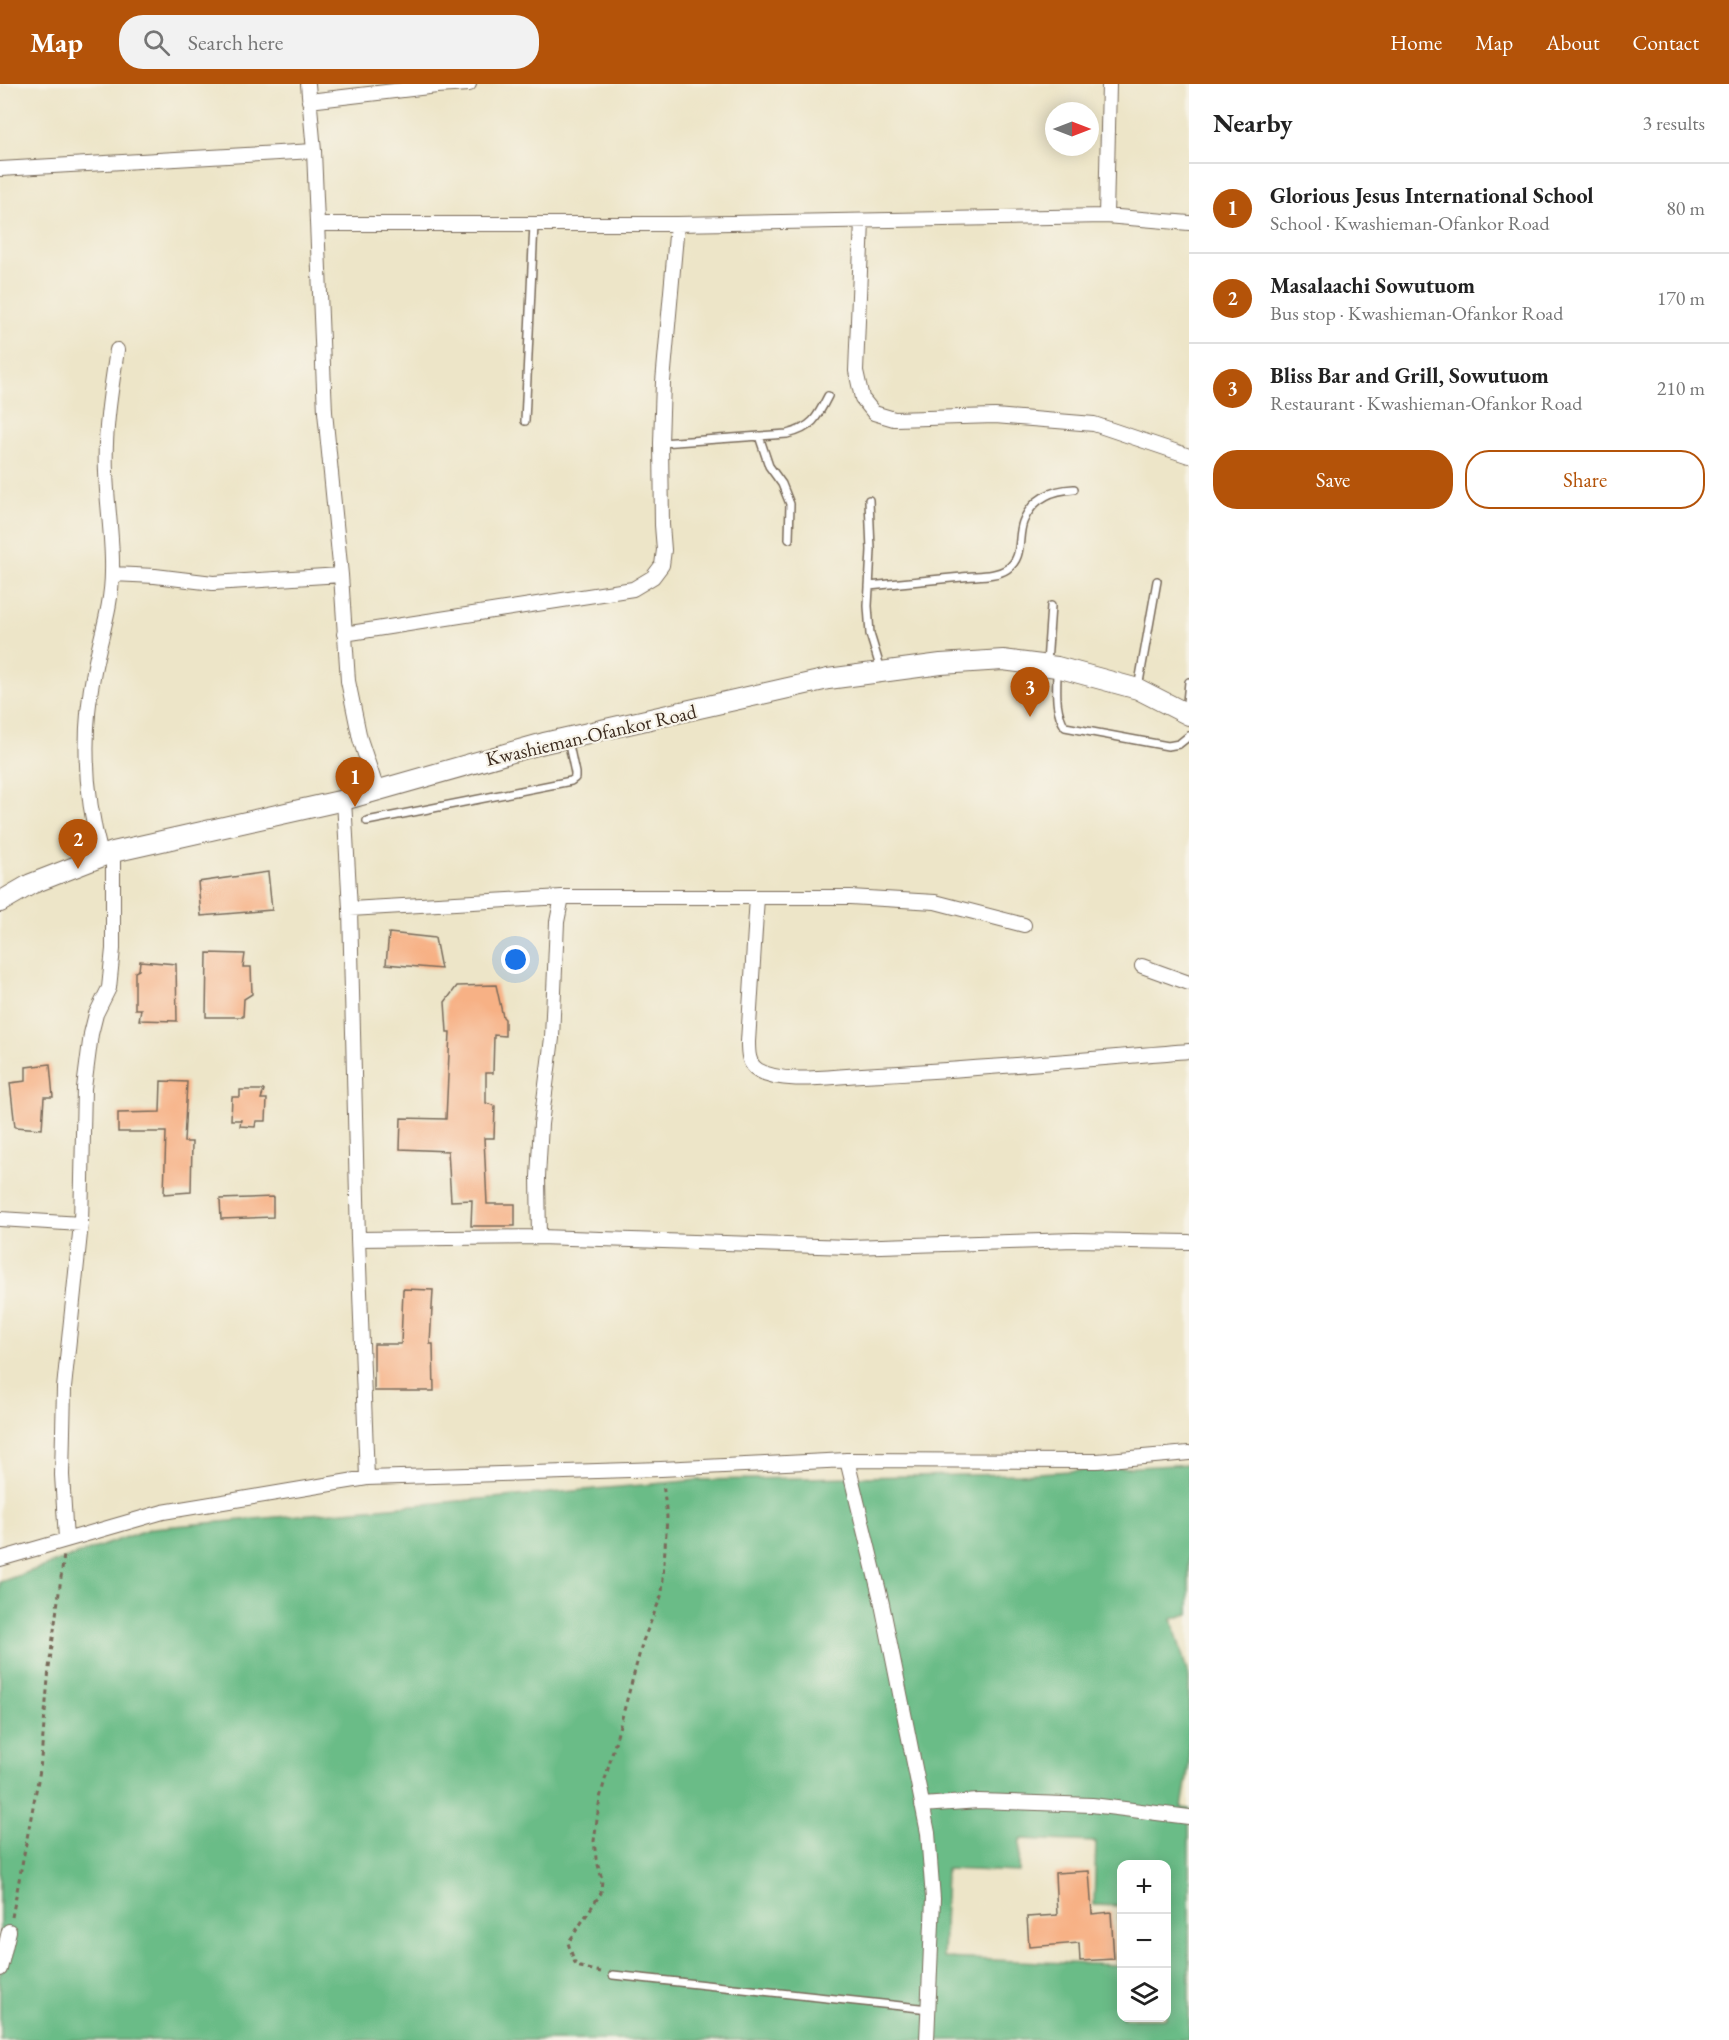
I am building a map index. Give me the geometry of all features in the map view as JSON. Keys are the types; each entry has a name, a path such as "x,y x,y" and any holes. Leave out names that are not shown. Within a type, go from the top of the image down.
{"main road":[{"name":"Kwashieman-Ofankor Road","path":"0,902 31,884 107,854 344,800 568,738 828,679 881,671 1003,660 1052,666 1138,689 1188,714"}],"street":[{"path":"308,84 314,151 324,390 348,681 360,740 377,790"},
{"path":"309,101 470,84"},
{"path":"1106,216 1109,84"},
{"path":"0,169 314,151"},
{"path":"317,224 677,224 1106,216 1189,223"},
{"path":"862,221 856,371 862,398 874,413 894,419 995,416 1094,424 1189,456"},
{"path":"344,634 633,589 653,577 662,565 664,550 661,443 663,381 677,224"},
{"path":"66,1539 62,1476 64,1388 81,1224 84,1088 91,1034 96,1014 109,988 113,949 107,854 89,801 86,742 93,672 105,626 112,574 106,470 111,389 117,350"},
{"path":"112,574 155,576 213,583 341,575"},
{"path":"344,800 350,909 358,1239 367,1478"},
{"path":"350,909 562,897 850,897 935,902 1024,925"},
{"path":"539,1237 538,1177 552,1038 557,922 562,897"},
{"path":"757,897 748,1041 748,1054 757,1070 790,1078 801,1078 921,1072 1189,1051"},
{"path":"1143,966 1189,983"},
{"path":"0,1219 81,1224"},
{"path":"358,1239 539,1237 849,1247 1075,1240 1189,1242"},
{"path":"0,1559 163,1512 367,1478 661,1469 848,1460 1097,1461 1189,1453"},
{"path":"848,1460 882,1604 928,1833 933,1899 927,2040"},
{"path":"922,1805 980,1801 1092,1805 1189,1817"},
{"path":"0,1970 5,1931"}],"lane":[{"path":"525,422 534,224"},
{"path":"661,443 802,431 819,416 828,396"},
{"path":"759,436 769,466 782,484 790,504 789,540"},
{"path":"869,586 988,574 1008,568 1015,561 1020,547 1023,522 1031,508 1041,497 1059,490 1074,489"},
{"path":"869,500 868,606 870,634 881,671"},
{"path":"1138,689 1157,581"},
{"path":"1051,606 1052,666 1056,702 1059,717 1065,727 1168,746 1179,744 1189,736"},
{"path":"1188,714 1189,682"},
{"path":"367,821 571,781 575,778 575,773 568,738"},
{"path":"613,1975 929,2009"}],"path":[{"path":"613,1975 576,1966 568,1943 601,1893 602,1879 594,1841 600,1798 644,1641 662,1594 667,1518 661,1469"},
{"path":"5,1931 40,1770 49,1668 66,1539"}],"green space":[{"path":"1189,1464 1189,1614 1172,1619 1189,1678 1189,1764 1182,1808 1189,1809 1189,2040 0,2040 0,1582 152,1528 698,1480 1020,1474","holes":["1020,1839 1096,1842 1094,1905 1117,1906 1117,1860 1171,1860 1171,2022 1117,2022 1117,1965 943,1958 946,1869 1019,1872"]}],"building":[{"path":"268,872 272,910 201,916 198,882"},
{"path":"389,933 435,938 441,969 386,964"},
{"path":"207,953 245,954 243,967 251,967 252,994 244,999 243,1017 206,1017"},
{"path":"140,961 176,964 177,1021 139,1020 141,1009 135,1009 135,972 139,970"},
{"path":"496,985 505,1019 505,1036 494,1035 493,1073 486,1073 486,1103 495,1106 494,1138 484,1138 487,1204 515,1204 515,1226 471,1226 472,1200 451,1201 448,1151 400,1149 401,1118 446,1119 450,1032 447,1032 445,1002 457,986"},
{"path":"50,1064 53,1097 44,1097 42,1129 15,1127 10,1083 26,1081 26,1067"},
{"path":"161,1081 187,1082 184,1142 192,1142 191,1192 164,1194 166,1132 118,1132 118,1113 160,1112"},
{"path":"240,1090 264,1090 261,1099 267,1099 266,1121 256,1121 255,1127 240,1126 241,1120 231,1120 232,1097 240,1097"},
{"path":"273,1197 273,1217 221,1219 220,1199"},
{"path":"403,1289 433,1290 430,1344 433,1344 434,1391 374,1391 374,1344 401,1344"},
{"path":"1089,1871 1092,1914 1111,1912 1114,1959 1080,1961 1079,1943 1029,1947 1027,1917 1057,1915 1055,1873"}],"place":[{"name":"Bliss Bar and Grill, Sowutuom","path":"1030,717"},
{"name":"Glorious Jesus International School","path":"355,807"},
{"name":"Masalaachi Sowutuom","path":"78,869"}]}
